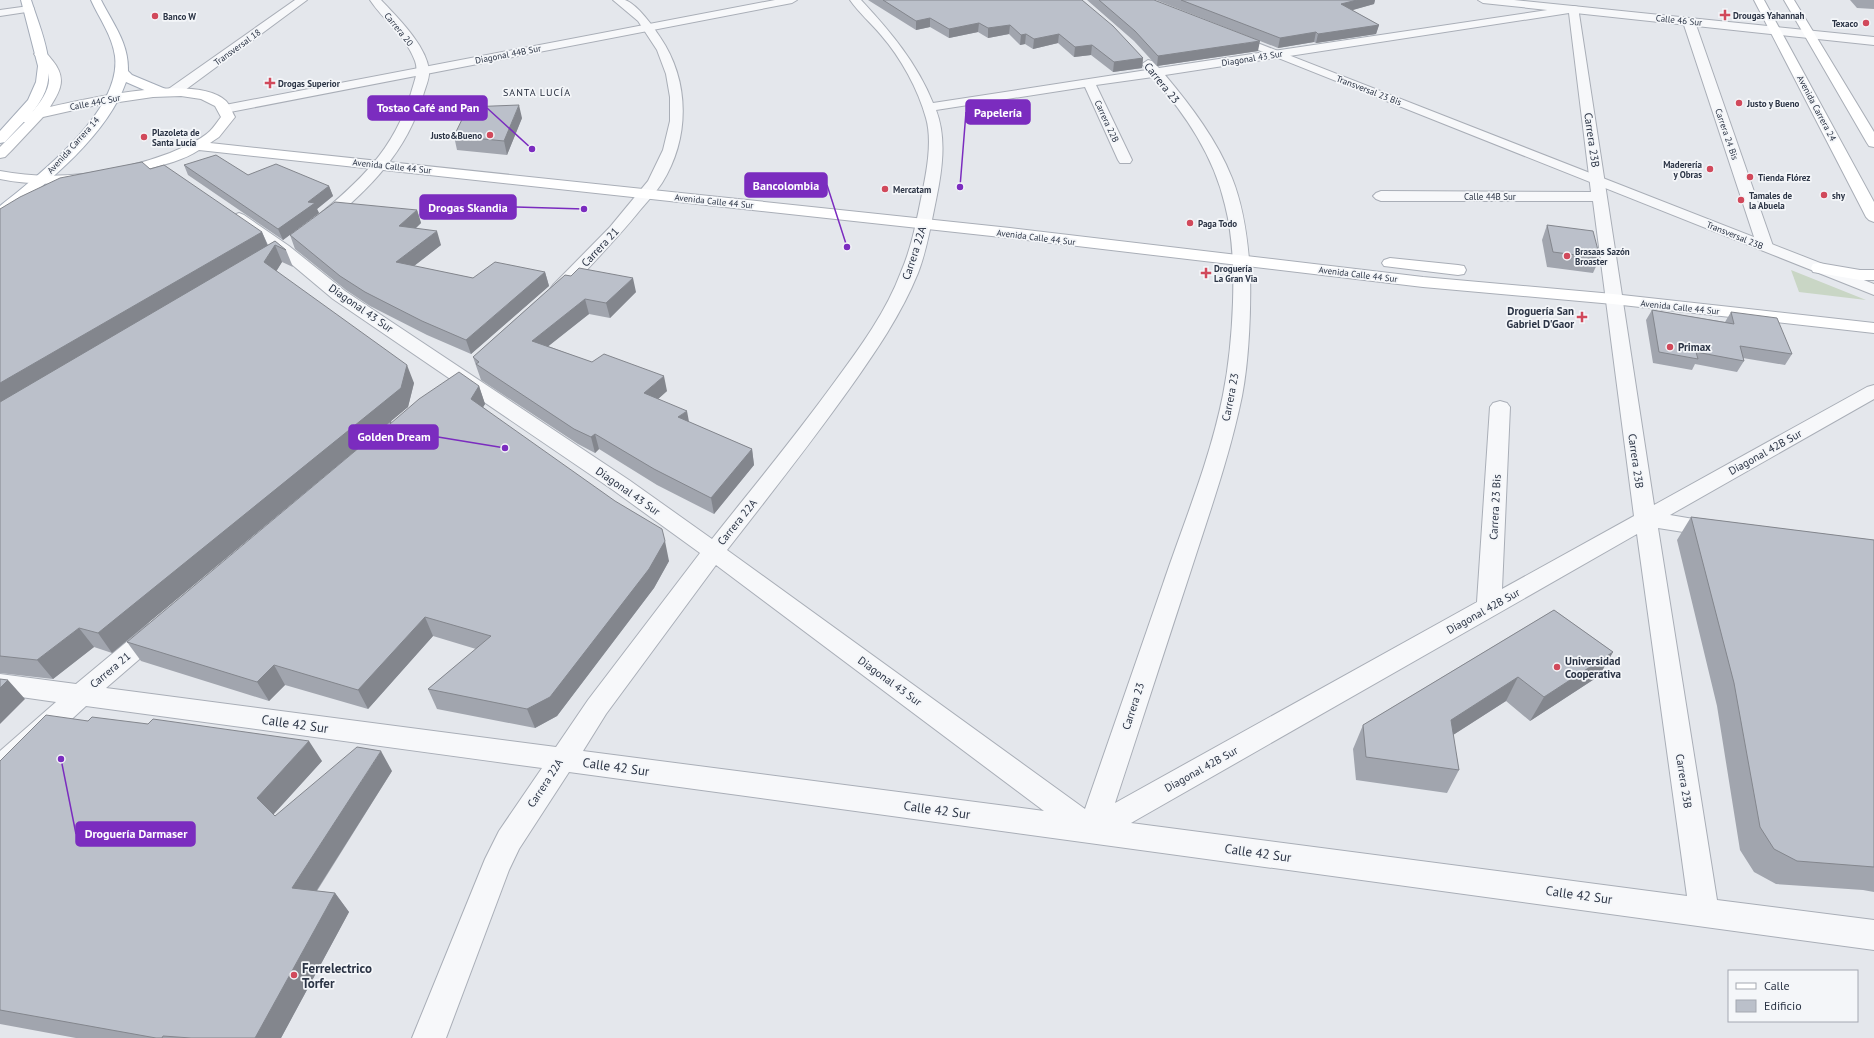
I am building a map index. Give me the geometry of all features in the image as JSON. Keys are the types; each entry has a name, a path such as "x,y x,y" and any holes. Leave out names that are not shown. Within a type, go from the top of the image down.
{"main road":[{"name":"Avenida Carrera 14","path":"0,213 42,180 62,160 96,122 112,99 118,85 121,72 121,55 118,45 96,0"},
{"name":"Avenida Carrera 24","path":"1759,0 1777,31 1874,217"},
{"path":"1789,0 1874,142"},
{"path":"0,139 34,101 42,82 44,66 27,5"},
{"path":"0,154 20,135 38,114 48,99 56,80 53,69 40,54"},
{"path":"0,216 49,194 113,173 157,162 198,146 214,136 224,126 228,117 225,109 217,101 202,96 168,93 128,78 121,72"},
{"name":"Calle 44C Sur","path":"19,119 112,99 168,93"},
{"name":"Avenida Calle 44 Sur","path":"214,136 386,160"},
{"name":"Avenida Calle 44 Sur","path":"198,146 386,160 925,218 1240,253 1423,282 1612,293 1874,314"},
{"path":"42,180 79,178 113,173"},
{"name":"Avenida Carrera 14","path":"0,175 12,178 42,180"},
{"name":"Avenida Calle 44 Sur","path":"1240,253 1294,252"},
{"name":"Avenida Calle 44 Sur","path":"1378,261 1471,271"},
{"path":"1820,268 1874,275"},
{"name":"Avenida Calle 44 Sur","path":"1494,274 1612,293 1874,328"}],"street":[{"name":"Transversal 18","path":"168,93 302,0"},
{"name":"Carrera 20","path":"375,0 413,46 423,70"},
{"name":"Carrera 21","path":"544,302 594,254 650,188 670,150 677,121 676,97 672,74 668,62 663,50 649,27 642,19 618,0"},
{"name":"Diagonal 44B Sur","path":"225,109 792,0"},
{"name":"Carrera 22A","path":"429,1038 495,868 509,840 597,707 714,551 813,426 878,335 895,305 910,272 925,218 934,166 935,136 930,107 921,88 900,53 886,34 855,0"},
{"name":"Calle 46 Sur","path":"1484,0 1874,41"},
{"path":"0,13 27,5"},
{"name":"Diagonal 43 Sur","path":"930,107 1574,9"},
{"name":"Carrera 23B","path":"1574,9 1612,293 1704,912"},
{"name":"Carrera 24 Bis","path":"1689,22 1765,246"},
{"name":"Transversal 23 Bis","path":"1221,31 1597,179"},
{"name":"Carrera 23","path":"1092,830 1216,461 1232,401 1239,347 1240,253 1232,206 1214,155 1198,129 1156,73 1134,50"},
{"path":"289,244 347,200 372,178 386,160 405,130 415,106 423,70"},
{"name":"Carrera 22B","path":"1089,83 1125,160"},
{"path":"157,162 175,174"},
{"name":"Transversal 23B","path":"1597,179 1874,290"},
{"name":"Calle 44B Sur","path":"1381,196 1599,197"},
{"name":"Diagonal 43 Sur","path":"220,205 289,244 339,295 621,485 714,551 1092,830"},
{"name":"Diagonal 42B Sur","path":"1092,830 1874,391"},
{"name":"Carrera 23 Bis","path":"1489,608 1500,407"},
{"path":"1645,520 1732,531"},
{"name":"Carrera 21","path":"0,768 81,695 171,618"},
{"name":"Calle 42 Sur","path":"0,684 1874,935"}],"green space":[{"path":"1791,270 1866,300 1799,292"}],"building":[{"path":"883,0 1082,0 1113,26 1143,58 1114,62 1092,45 1075,47 1059,34 1034,39 1026,34 1021,35 1010,25 988,28 979,23 949,29 930,18 916,21"},
{"path":"1099,0 1154,0 1260,41 1158,56 1135,31"},
{"path":"1181,0 1357,0 1341,4 1379,25 1318,34 1316,32 1280,38"},
{"path":"519,105 504,141 454,136 468,107"},
{"path":"216,155 248,175 276,164 329,186 308,202 315,203 278,229 184,165"},
{"path":"142,162 150,169 164,165 262,232 0,383 0,209 20,197 60,178"},
{"path":"335,202 417,210 399,226 437,231 396,262 473,278 495,262 545,272 466,340 422,321 365,292 340,276 290,235"},
{"path":"1547,225 1593,231 1600,258 1553,252"},
{"path":"275,241 286,250 275,245 264,262 407,365 401,388 98,633 79,628 37,660 0,656 0,402"},
{"path":"579,268 633,278 606,303 585,299 532,341 592,362 604,354 664,376 644,393 687,411 678,417 752,449 711,498 654,469 595,434 591,437 574,429 476,364 479,362 473,357 565,275 571,276"},
{"path":"1652,310 1734,324 1731,312 1777,318 1792,354 1740,346 1744,361 1696,352 1698,359 1659,352"},
{"path":"459,372 479,386 471,399 615,501 662,529 665,541 649,569 550,697 527,709 428,689 491,636 425,617 358,690 274,665 257,682 127,642 391,421 390,424 419,399"},
{"path":"1691,517 1874,540 1874,867 1797,861 1774,849 1760,827 1734,683"},
{"path":"1554,610 1613,652 1544,697 1518,677 1451,720 1459,770 1366,757 1363,725"},
{"path":"0,679 8,680 0,688"},
{"path":"46,715 88,721 92,717 148,724 153,719 309,741 257,798 275,816 357,747 381,751 292,888 335,893 255,1038 191,1038 163,1036 162,1038 156,1038 0,1010 0,761"}],"place":[{"name":"Drougas Yahannah","path":"1725,15"},
{"name":"Banco W","path":"155,16"},
{"name":"Texaco","path":"1866,23"},
{"name":"Drogas Superior","path":"270,83"},
{"name":"Justo y Bueno","path":"1739,103"},
{"name":"Justo&Bueno","path":"490,135"},
{"name":"Plazoleta de Santa Lucía","path":"144,137"},
{"name":"Tostao Café and Pan","path":"532,149"},
{"name":"Maderería y Obras","path":"1710,169"},
{"name":"Tienda Flórez","path":"1750,177"},
{"name":"Papelería","path":"960,187"},
{"name":"Mercatam","path":"885,189"},
{"name":"shy","path":"1824,195"},
{"name":"Tamales de la Abuela","path":"1741,200"},
{"name":"Drogas Skandia","path":"584,209"},
{"name":"Paga Todo","path":"1190,223"},
{"name":"Bancolombia","path":"847,247"},
{"name":"Brasaas Sazón Broaster","path":"1567,256"},
{"name":"Droguería La Gran Via","path":"1206,273"},
{"name":"Droguería San Gabriel D'Gaor","path":"1582,317"},
{"name":"Primax","path":"1670,347"},
{"name":"Golden Dream","path":"505,448"},
{"name":"Universidad Cooperativa","path":"1557,667"},
{"name":"Droguería Darmaser","path":"61,759"},
{"name":"Ferrelectrico Torfer","path":"294,975"}],"district":[{"name":"SANTA LUCÍA","path":"537,92"}]}
